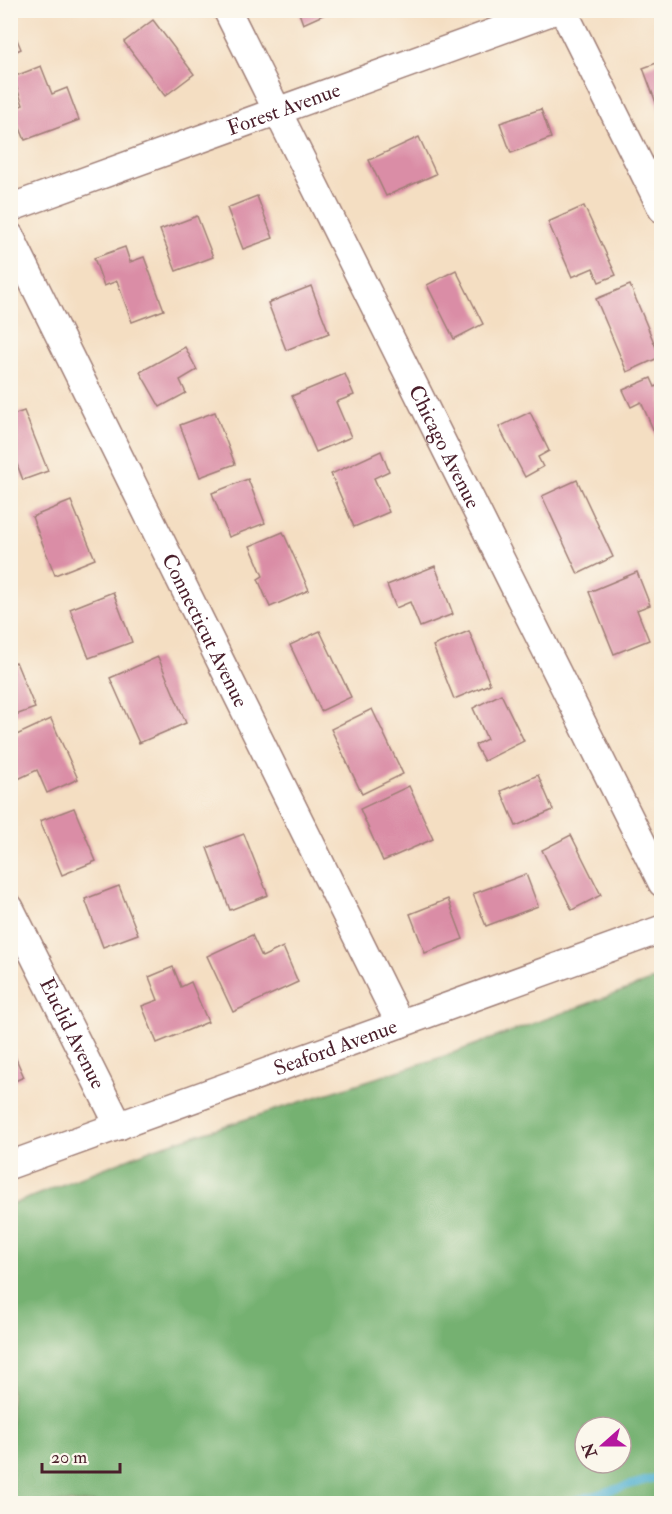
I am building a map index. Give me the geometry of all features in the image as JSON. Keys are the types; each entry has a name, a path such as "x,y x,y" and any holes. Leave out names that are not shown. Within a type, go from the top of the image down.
{"street":[{"name":"Chicago Avenue","path":"227,10 662,883"},
{"name":"Forest Avenue","path":"10,208 556,10"},
{"path":"563,10 662,209"},
{"name":"Connecticut Avenue","path":"10,236 400,1024"},
{"name":"Euclid Avenue","path":"10,908 119,1126"},
{"name":"Seaford Avenue","path":"10,1165 662,929"}],"green space":[{"path":"661,977 661,1503 11,1503 11,1205 155,1148 439,1058"}],"building":[{"path":"298,10 334,10 303,24"},
{"path":"153,20 194,74 165,96 124,42"},
{"path":"10,23 21,49 10,54"},
{"path":"662,61 662,116 661,116 643,68"},
{"path":"41,66 52,94 67,88 79,120 25,140 12,109 23,105 13,77"},
{"path":"541,109 551,138 511,153 500,123"},
{"path":"419,137 436,174 386,196 369,160"},
{"path":"257,196 273,238 243,249 227,208"},
{"path":"584,206 616,275 599,282 593,268 572,277 548,222"},
{"path":"197,216 213,257 176,271 160,230"},
{"path":"125,247 130,262 144,257 164,310 132,322 117,281 104,286 94,258"},
{"path":"456,270 483,324 454,339 427,285"},
{"path":"630,285 660,357 627,372 596,299"},
{"path":"311,286 329,333 286,350 268,303"},
{"path":"185,347 197,370 180,380 186,393 160,407 140,372"},
{"path":"345,374 354,395 336,402 351,437 316,452 292,396"},
{"path":"651,378 655,387 662,384 660,445 641,402 631,407 623,390"},
{"path":"24,411 48,471 23,480 15,459 10,460 10,416"},
{"path":"215,412 235,464 200,477 180,425"},
{"path":"530,412 549,451 538,457 543,467 525,477 499,427"},
{"path":"381,451 389,471 374,478 389,512 354,527 331,474"},
{"path":"248,479 265,523 229,537 212,493"},
{"path":"577,480 613,557 578,574 542,496"},
{"path":"71,501 95,559 55,575 32,517"},
{"path":"283,532 309,590 270,607 258,579 263,576 250,546"},
{"path":"435,566 453,614 420,627 410,602 396,608 387,585"},
{"path":"637,572 650,605 637,610 649,640 614,654 589,592"},
{"path":"113,592 132,642 89,658 70,609"},
{"path":"320,631 351,697 321,711 290,645"},
{"path":"469,631 490,684 454,699 433,646"},
{"path":"158,657 186,723 139,743 110,678"},
{"path":"16,662 35,708 10,717 10,664"},
{"path":"501,694 524,741 484,761 475,745 487,739 473,708"},
{"path":"372,709 403,774 362,794 331,729"},
{"path":"51,719 78,779 47,793 37,770 18,779 10,764 10,738"},
{"path":"538,775 553,810 516,826 501,791"},
{"path":"409,786 433,839 383,861 360,809"},
{"path":"74,808 96,861 62,875 40,821"},
{"path":"244,834 268,895 230,910 207,848"},
{"path":"571,835 601,895 572,910 542,850"},
{"path":"526,874 538,906 486,926 473,894"},
{"path":"119,886 138,934 103,947 85,899"},
{"path":"448,899 463,939 425,953 410,914"},
{"path":"252,935 262,957 283,947 298,982 233,1012 207,956"},
{"path":"173,967 181,987 191,982 208,1022 157,1043 142,1006 158,1000 149,977"},
{"path":"10,1045 24,1077 10,1083"}],"waterway":[{"path":"562,1504 662,1476"},
{"path":"410,1504 418,1504"}]}
